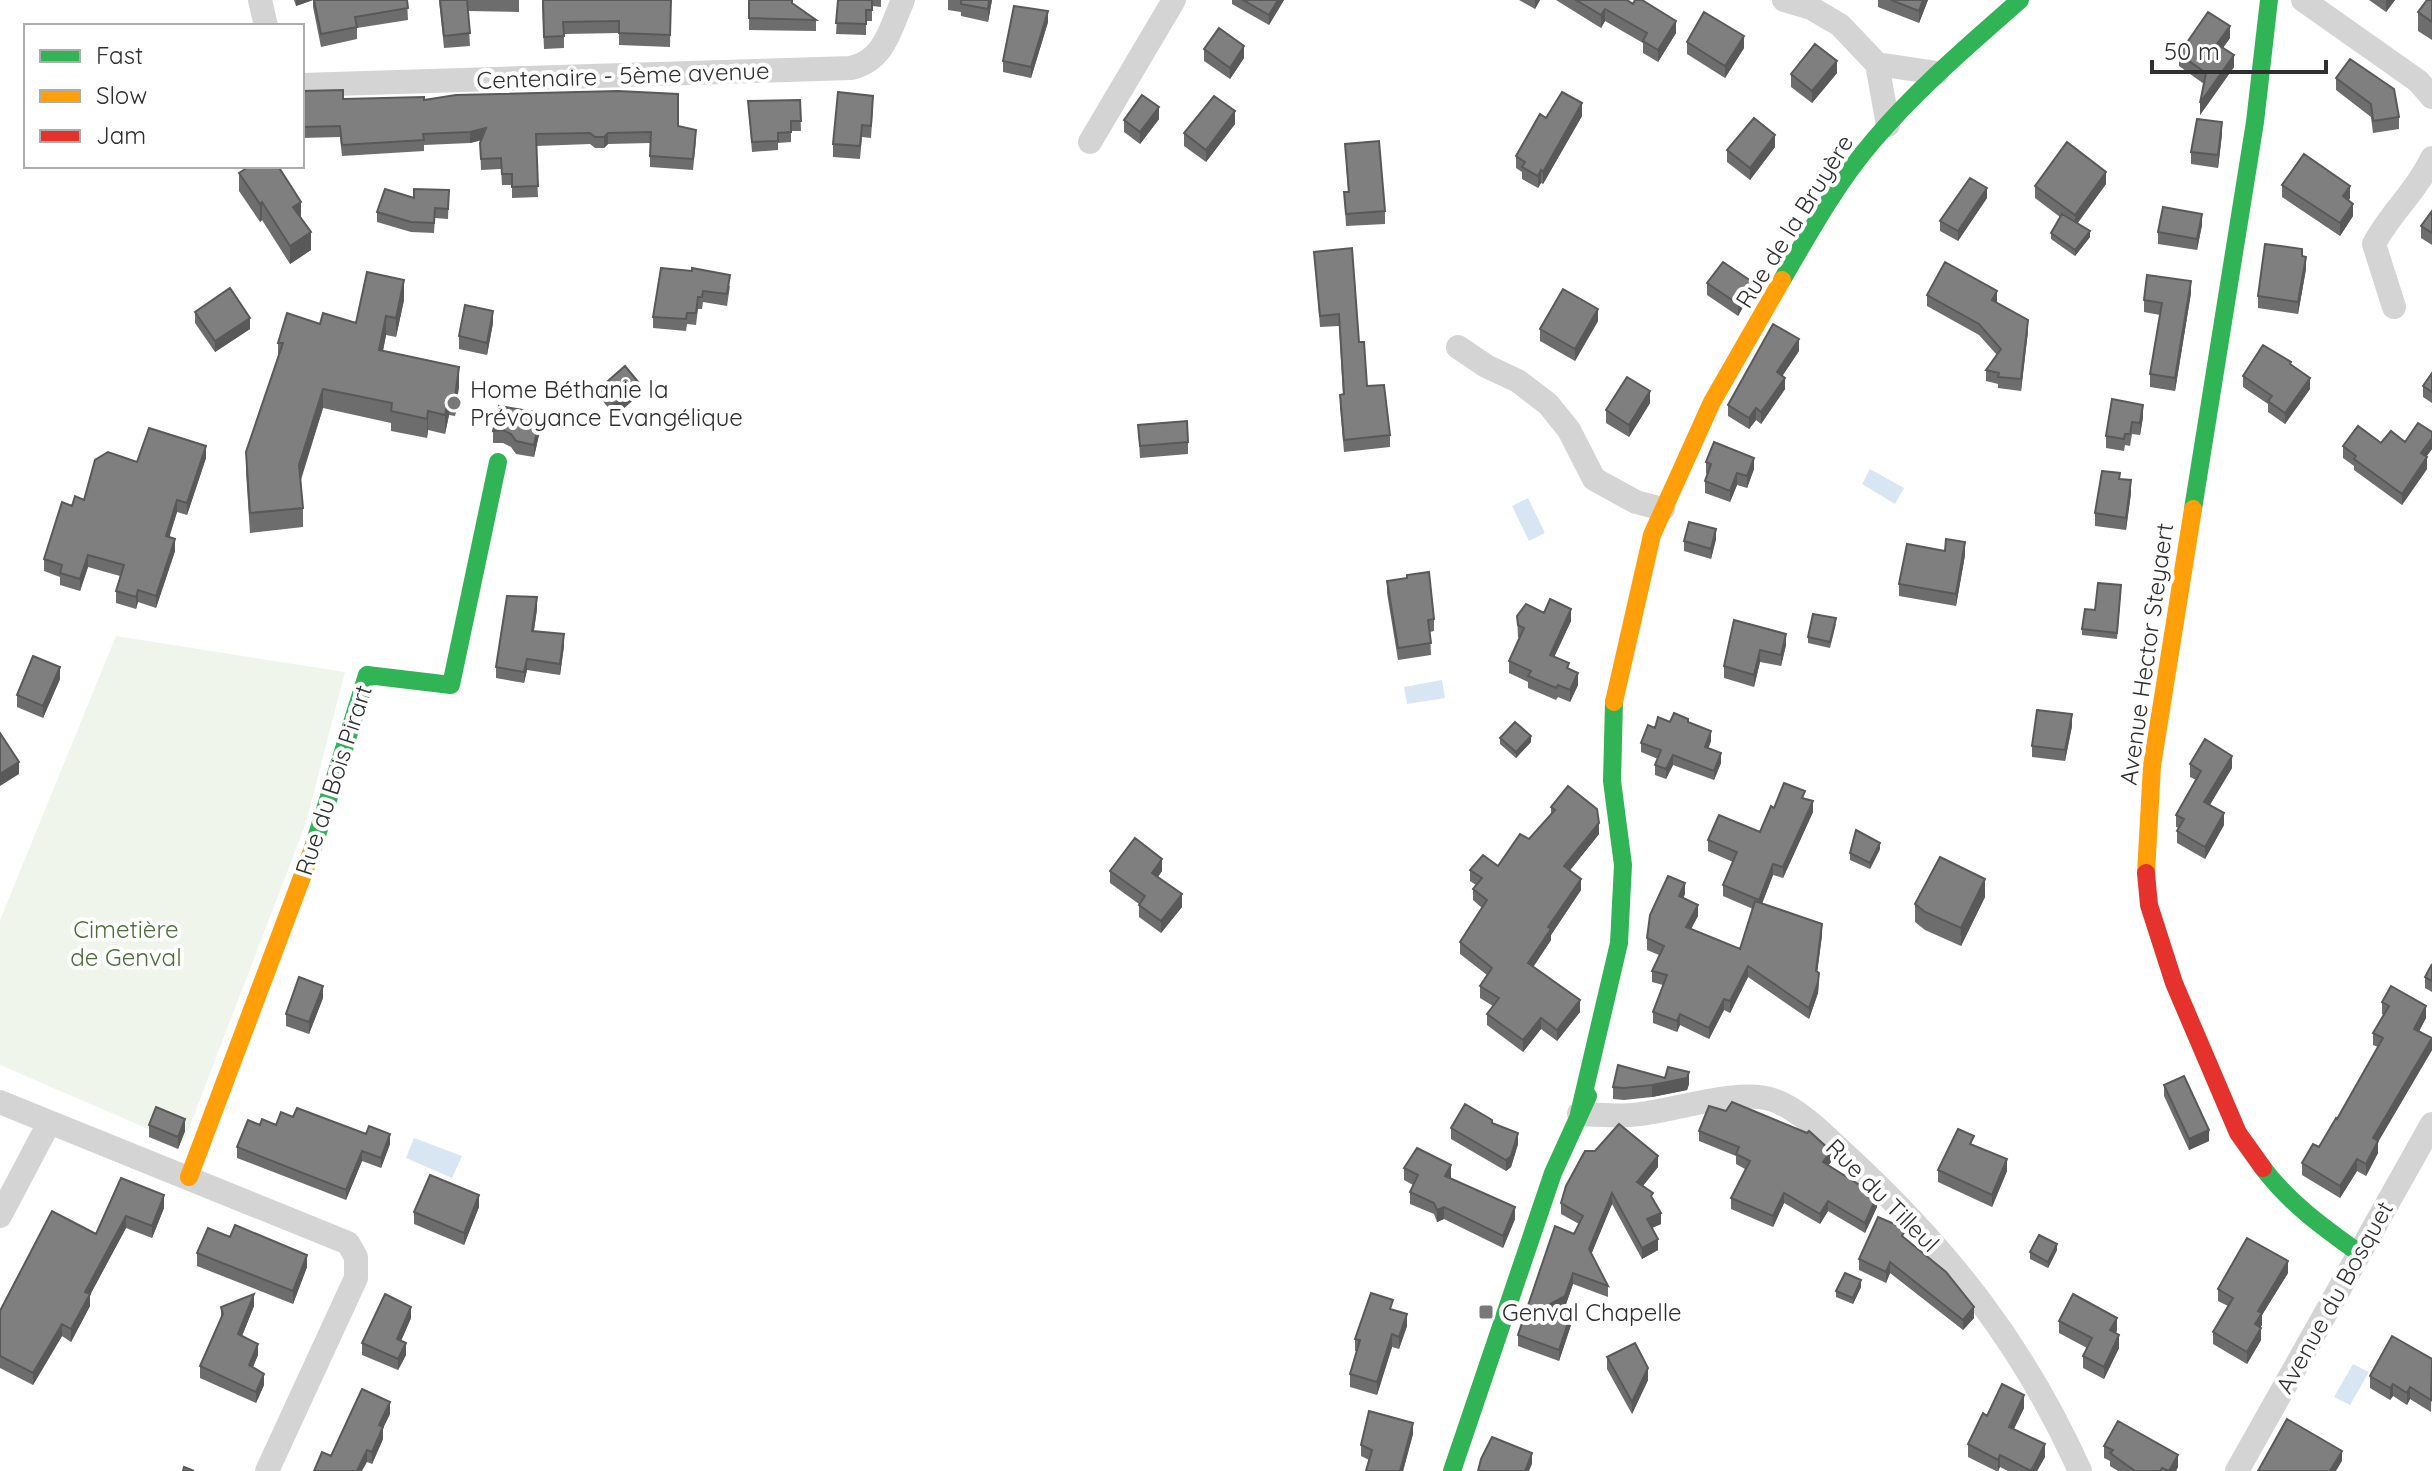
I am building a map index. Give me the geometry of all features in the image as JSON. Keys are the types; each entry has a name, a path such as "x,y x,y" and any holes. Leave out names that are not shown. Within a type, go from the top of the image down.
{"street":[{"path":"260,0 266,24"},
{"name":"Centenaire - 5ème avenue","path":"304,85 851,68 865,64 878,55 903,0"},
{"path":"1090,142 1174,0"},
{"path":"1784,0 1811,8 1840,25 1877,64 1888,125"},
{"name":"Rue de la Bruyère","path":"1579,1114 1607,1002 1622,916 1623,865 1611,759 1616,686 1652,535 1712,402 1831,197 1888,125 1937,73 2020,0"},
{"name":"Avenue Hector Steyaert","path":"2269,0 2255,122 2152,766 2145,866 2149,905 2174,983 2238,1133 2291,1202 2359,1253"},
{"path":"2303,0 2418,81 2432,97"},
{"path":"1877,64 1937,73"},
{"path":"2394,307 2374,244 2424,176 2432,158"},
{"path":"1458,347 1486,366 1518,381 1548,404 1569,430 1594,479 1636,502 1663,509"},
{"name":"Rue du Bois Pirart","path":"189,1177 312,850 367,675 451,685 498,462"},
{"name":"Rue de la Bruyère","path":"1631,777 1630,720 1637,656 1663,509"},
{"path":"1637,831 1640,885"},
{"name":"Rue de la Bruyère","path":"1452,1471 1553,1173 1606,1055 1630,977 1639,925"},
{"name":"Rue du Tilleul","path":"1579,1114 1641,1114 1748,1096 1772,1099 1794,1111 1925,1232 1972,1289 2010,1339 2080,1471"},
{"path":"0,1102 348,1243 356,1257 356,1278 267,1471"},
{"path":"0,1216 49,1123"},
{"name":"Avenue du Bosquet","path":"2237,1471 2432,1124"}],"green space":[{"name":"Cimetière de Genval","path":"116,636 345,672 306,823 183,1144 0,1065 0,920"}],"water":[{"path":"1870,469 1904,488 1895,504 1862,484"},
{"path":"1528,498 1545,533 1529,541 1512,506"},
{"path":"1442,680 1445,698 1407,704 1404,687"},
{"path":"414,1138 462,1156 452,1178 406,1158"},
{"path":"2353,1364 2369,1372 2350,1405 2334,1397"}],"building":[{"path":"314,0 407,0 408,8 355,17 357,27 321,34"},
{"path":"440,0 467,0 470,33 444,36"},
{"path":"543,0 671,0 670,35 619,33 619,21 563,22 564,36 544,37"},
{"path":"749,0 792,0 816,20 749,18"},
{"path":"838,0 872,0 872,10 866,10 866,24 836,23"},
{"path":"961,0 989,0 988,9 961,4"},
{"path":"1243,0 1278,0 1269,15"},
{"path":"1576,0 1627,0 1633,4 1635,0 1642,0 1676,21 1658,50 1643,41 1647,33 1605,9 1601,15"},
{"path":"1891,0 1923,0 1919,11"},
{"path":"2427,0 2432,0 2432,22 2418,12"},
{"path":"1014,6 1048,11 1031,67 1003,61"},
{"path":"1704,12 1744,36 1725,66 1687,42"},
{"path":"2208,12 2230,26 2217,44 2234,55 2200,103 2206,73 2179,54"},
{"path":"1219,28 1244,46 1230,68 1204,49"},
{"path":"1815,44 1837,61 1812,91 1791,74"},
{"path":"2350,59 2394,89 2399,117 2373,121 2371,104 2336,78"},
{"path":"343,90 343,99 424,97 424,100 456,95 618,91 678,94 678,126 696,130 693,159 650,156 651,132 608,133 604,137 595,137 590,133 536,134 538,186 512,187 512,174 502,174 501,158 481,159 480,143 486,128 470,132 423,134 424,140 342,145 340,126 304,127 304,91"},
{"path":"838,92 873,96 871,126 862,125 860,146 833,144"},
{"path":"1562,92 1582,103 1538,176 1522,167 1525,162 1516,156 1540,114 1546,118"},
{"path":"1142,95 1159,107 1140,132 1124,120"},
{"path":"1214,96 1235,111 1206,150 1184,133"},
{"path":"800,100 801,121 791,121 791,132 778,133 778,141 752,142 748,101"},
{"path":"1754,118 1775,135 1750,168 1727,150"},
{"path":"2197,119 2222,122 2218,155 2191,152"},
{"path":"1379,141 1385,211 1346,214 1344,192 1349,192 1345,144"},
{"path":"2067,142 2106,172 2075,215 2035,186"},
{"path":"2304,154 2350,186 2343,196 2353,204 2340,223 2282,185"},
{"path":"247,168 279,168 301,202 293,207 311,232 290,246 239,173"},
{"path":"1970,178 1987,188 1958,231 1940,221"},
{"path":"385,189 414,198 414,189 449,190 448,209 435,208 434,223 411,222 377,212"},
{"path":"2163,207 2202,214 2197,239 2158,232"},
{"path":"2432,211 2432,233 2421,226"},
{"path":"2062,214 2090,231 2075,250 2051,233"},
{"path":"2265,244 2302,249 2302,256 2306,257 2298,302 2258,296"},
{"path":"1352,248 1359,342 1364,342 1367,386 1384,385 1390,435 1344,440 1339,314 1320,316 1314,252"},
{"path":"1723,262 1751,281 1738,304 1707,283"},
{"path":"1945,262 1997,291 1992,300 2028,320 2021,379 1998,377 1999,373 1986,370 2001,349 1979,324 1927,295"},
{"path":"661,268 692,271 692,268 730,275 727,294 703,291 702,297 698,297 696,313 687,313 686,319 653,317"},
{"path":"367,272 404,280 396,318 386,316 379,350 459,367 455,397 449,396 445,415 428,411 427,419 391,411 392,403 323,389 299,465 303,508 250,513 246,452 283,343 278,343 287,313 320,324 323,313 356,323"},
{"path":"2147,275 2191,281 2175,378 2150,374 2162,303 2144,300"},
{"path":"230,288 250,318 215,341 195,312"},
{"path":"1563,289 1598,309 1575,349 1540,329"},
{"path":"465,305 493,311 487,343 459,336"},
{"path":"1773,324 1799,339 1777,372 1785,378 1761,412 1756,408 1749,418 1728,405"},
{"path":"2263,345 2310,378 2285,413 2268,401 2272,396 2243,376"},
{"path":"625,366 639,383 615,404 601,387"},
{"path":"2432,373 2432,392 2423,386"},
{"path":"1627,377 1650,391 1629,425 1606,410"},
{"path":"2112,399 2143,405 2140,423 2132,422 2130,434 2125,434 2124,439 2106,436"},
{"path":"499,406 541,413 534,445 516,441 503,430 493,431"},
{"path":"1187,421 1188,442 1140,446 1138,425"},
{"path":"2418,423 2432,432 2432,438 2421,453 2427,457 2402,494 2354,459 2356,456 2343,446 2358,426 2381,443 2391,431 2405,442"},
{"path":"149,428 206,446 187,503 177,500 166,536 175,539 156,596 138,590 136,597 116,591 124,565 88,555 80,579 60,573 62,565 44,559 62,502 72,506 75,496 84,500 95,460 108,452 137,462"},
{"path":"1714,442 1754,458 1747,476 1737,473 1730,491 1705,481 1711,464 1706,462"},
{"path":"2102,471 2120,473 2119,479 2131,480 2126,518 2095,513"},
{"path":"1689,522 1716,529 1711,549 1684,541"},
{"path":"1946,539 1965,542 1956,594 1899,584 1907,544 1945,551"},
{"path":"1429,572 1434,619 1428,620 1431,643 1398,648 1387,581"},
{"path":"2098,583 2121,585 2117,633 2082,629 2085,609 2095,610"},
{"path":"507,596 537,597 532,631 564,634 560,664 527,659 524,672 496,667"},
{"path":"1550,599 1571,609 1550,655 1569,663 1567,668 1578,673 1570,690 1558,685 1556,688 1528,676 1531,671 1509,661 1524,628 1518,625 1517,616 1526,604 1544,613"},
{"path":"1813,614 1836,618 1830,642 1808,637"},
{"path":"1734,620 1786,634 1781,655 1760,650 1754,675 1724,666"},
{"path":"33,656 60,667 43,706 17,695"},
{"path":"2037,710 2072,714 2065,750 2032,746"},
{"path":"1674,713 1711,731 1705,747 1721,753 1714,771 1673,755 1666,769 1655,765 1661,750 1641,743 1648,725 1655,728 1658,717 1670,722"},
{"path":"1515,722 1531,736 1516,752 1500,738"},
{"path":"0,733 19,762 0,774"},
{"path":"2205,739 2232,756 2204,802 2224,813 2205,847 2177,831 2184,819 2176,815 2201,771 2190,764"},
{"path":"1784,783 1805,791 1802,798 1813,801 1783,867 1773,864 1759,900 1723,885 1737,852 1708,840 1719,815 1760,832"},
{"path":"1568,786 1597,809 1599,823 1564,866 1581,879 1528,963 1580,1000 1557,1030 1541,1018 1523,1040 1487,1014 1499,998 1480,986 1492,968 1460,942 1487,900 1473,889 1482,878 1470,870 1483,855 1498,866 1520,834 1529,839 1555,810 1551,807"},
{"path":"1856,830 1880,843 1870,863 1850,853"},
{"path":"1135,838 1162,859 1152,873 1182,894 1161,921 1139,905 1145,896 1110,871"},
{"path":"1940,857 1985,879 1961,928 1925,912 1915,904"},
{"path":"1668,876 1685,883 1679,896 1698,905 1686,927 1740,949 1755,901 1822,924 1816,971 1819,973 1818,982 1809,1008 1748,966 1730,1001 1724,999 1709,1028 1680,1014 1677,1021 1653,1012 1667,975 1652,971 1664,946 1647,938 1650,915"},
{"path":"2432,964 2432,981 2425,977"},
{"path":"299,977 323,986 309,1022 286,1014"},
{"path":"2391,986 2426,1006 2414,1029 2432,1038 2373,1138 2378,1141 2366,1164 2357,1159 2340,1186 2302,1163 2313,1144 2319,1147 2383,1038 2373,1033 2389,1006 2382,1002"},
{"path":"1618,1065 1665,1078 1668,1067 1689,1072 1687,1078 1652,1085 1613,1087"},
{"path":"2184,1076 2209,1130 2189,1139 2164,1085"},
{"path":"1732,1102 1807,1133 1809,1131 1831,1151 1823,1162 1877,1196 1865,1223 1828,1201 1820,1214 1784,1193 1773,1216 1731,1198 1750,1161 1736,1154 1739,1147 1699,1131 1709,1106 1726,1111"},
{"path":"1465,1104 1492,1120 1492,1123 1518,1133 1511,1156 1506,1160 1451,1128"},
{"path":"156,1107 185,1119 178,1137 149,1125"},
{"path":"297,1108 366,1134 369,1126 390,1134 381,1158 362,1151 346,1190 237,1147 248,1120 260,1125 262,1119 276,1125 281,1112 293,1117"},
{"path":"1619,1124 1658,1156 1637,1182 1653,1193 1651,1196 1661,1213 1647,1219 1658,1239 1642,1248 1612,1193 1589,1249 1608,1286 1573,1273 1565,1296 1545,1307 1571,1314 1559,1350 1518,1335 1555,1226 1574,1234 1583,1216 1561,1203 1566,1186 1585,1151 1595,1151"},
{"path":"1958,1129 1974,1136 1970,1144 2007,1159 1992,1195 1938,1170"},
{"path":"1417,1148 1451,1165 1445,1176 1515,1207 1503,1236 1444,1207 1437,1210 1434,1203 1410,1192 1418,1175 1404,1168"},
{"path":"430,1175 479,1195 464,1233 414,1212"},
{"path":"121,1178 164,1195 152,1226 126,1216 85,1292 90,1294 71,1329 62,1324 33,1373 0,1356 0,1311 52,1211 96,1234"},
{"path":"1878,1217 1906,1229 1902,1236 1946,1272 1974,1307 1963,1320 1890,1262 1886,1272 1859,1259"},
{"path":"235,1225 307,1255 293,1291 197,1253 208,1228 230,1237"},
{"path":"2039,1235 2057,1244 2048,1262 2030,1252"},
{"path":"2247,1238 2288,1261 2258,1311 2262,1313 2255,1324 2261,1328 2247,1352 2213,1332 2233,1298 2218,1289"},
{"path":"1845,1273 1861,1280 1853,1298 1836,1291"},
{"path":"1371,1293 1393,1300 1390,1309 1407,1314 1399,1337 1392,1334 1377,1382 1350,1374 1360,1340 1355,1339"},
{"path":"254,1294 238,1334 258,1344 249,1365 264,1374 256,1392 200,1366 223,1314 221,1307"},
{"path":"385,1294 411,1307 397,1339 406,1343 398,1359 362,1343"},
{"path":"2073,1294 2117,1318 2110,1330 2119,1335 2104,1367 2083,1356 2092,1338 2059,1321"},
{"path":"2392,1336 2432,1359 2431,1400 2410,1387 2407,1393 2393,1384 2390,1388 2370,1376"},
{"path":"1635,1343 1648,1368 1632,1402 1607,1357"},
{"path":"2002,1384 2024,1395 2009,1427 2045,1444 2031,1471 2000,1455 1998,1460 1968,1444 1983,1413 1987,1416"},
{"path":"362,1389 390,1402 379,1425 383,1427 372,1452 367,1450 357,1471 314,1471 322,1452 331,1456"},
{"path":"1369,1411 1413,1423 1400,1471 1366,1471 1372,1450 1361,1445"},
{"path":"2287,1419 2342,1451 2330,1471 2258,1471"},
{"path":"2118,1421 2178,1455 2169,1471 2162,1468 2160,1471 2135,1471 2110,1453 2113,1450 2104,1446"},
{"path":"1492,1437 1532,1453 1525,1471 1478,1471"}],"traffic: fast":[{"path":"1782,280 1836,191 1873,141 1925,85 2020,0"},
{"path":"2193,509 2255,122 2269,0"},
{"path":"313,848 367,675 451,685 498,462"},
{"path":"1579,1114 1619,943 1623,865 1612,781 1614,702"},
{"path":"1452,1471 1553,1173 1588,1096"},
{"path":"2263,1168 2296,1204 2359,1253"}],"traffic: slow":[{"path":"1614,702 1652,535 1712,402 1782,280"},
{"path":"2146,873 2152,766 2193,509"},
{"path":"189,1177 313,848"}],"traffic: jam":[{"path":"2146,873 2149,905 2174,983 2238,1133 2263,1168"}],"place":[{"name":"Home Béthanie la Prévoyance Evangélique","path":"454,403"},
{"name":"Genval Chapelle","path":"1486,1312"}]}
